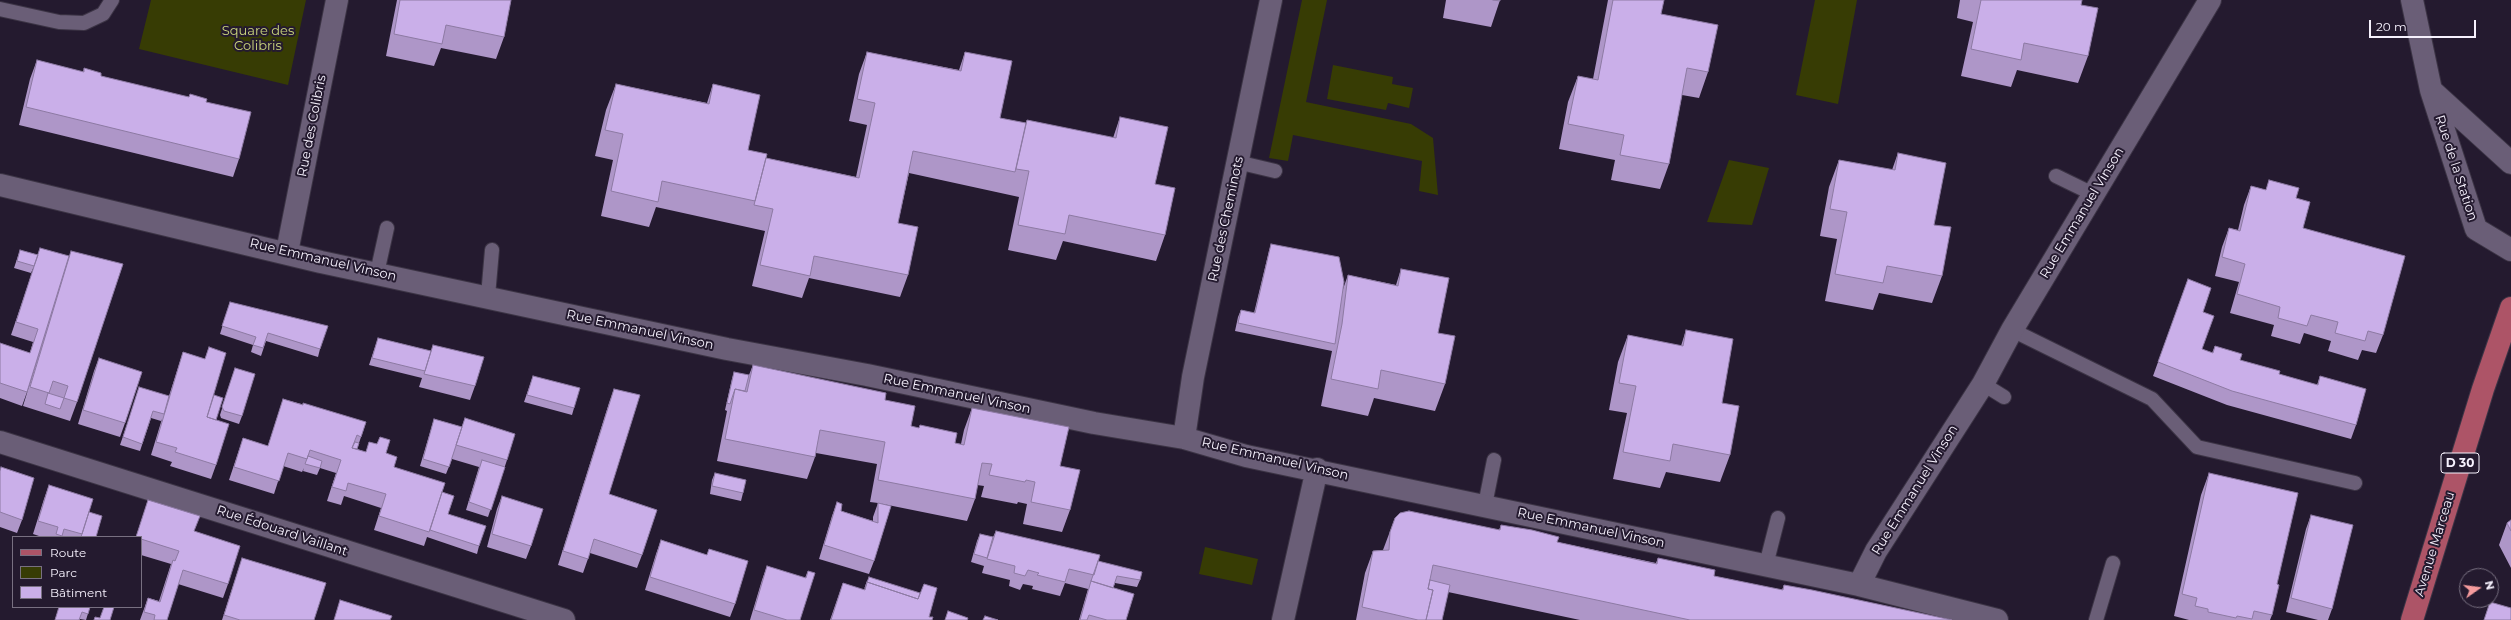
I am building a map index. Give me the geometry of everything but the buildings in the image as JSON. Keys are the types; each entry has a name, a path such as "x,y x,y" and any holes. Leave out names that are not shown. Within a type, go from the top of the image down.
{"main road":[{"name":"Avenue Marceau","path":"2412,620 2482,389 2511,308"}],"street":[{"name":"Rue des Colibris","path":"287,252 337,0"},
{"name":"Rue des Cheminots","path":"1184,438 1193,377 1271,0"},
{"name":"Rue Emmanuel Vinson","path":"0,185 287,252 321,262 488,296 726,349 867,375 1094,423 1184,438 1246,456 1317,469 1859,585 1876,551 1982,384 2012,330 2210,0"},
{"name":"Rue de la Station","path":"2412,0 2431,90 2476,229 2511,250"},
{"name":"Rue de la Station","path":"2431,90 2511,163"},
{"name":"Rue Édouard Vaillant","path":"0,442 564,620"},
{"path":"1283,620 1317,469"},
{"path":"1859,585 1997,620"}],"lane":[{"path":"0,9 60,22 84,23 103,14 112,0"},
{"path":"1237,162 1275,171"},
{"path":"2056,176 2093,194"},
{"path":"377,273 387,228"},
{"path":"488,296 492,250"},
{"path":"2012,330 2152,399 2197,447 2355,483"},
{"path":"1982,384 2004,397"},
{"path":"1485,505 1494,460"},
{"path":"1766,565 1778,518"},
{"path":"2096,620 2113,563"}],"green space":[{"name":"Square des Colibris","path":"151,0 306,0 288,85 139,49"},
{"path":"1302,0 1327,0 1306,102 1411,124 1433,138 1438,195 1419,191 1422,161 1293,135 1288,161 1269,158"},
{"path":"1815,0 1857,0 1838,104 1796,95"},
{"path":"1333,65 1393,77 1392,84 1413,88 1409,108 1388,103 1386,110 1327,99"},
{"path":"1729,160 1769,168 1752,225 1707,222"},
{"path":"1205,547 1258,559 1252,585 1199,574"}]}
